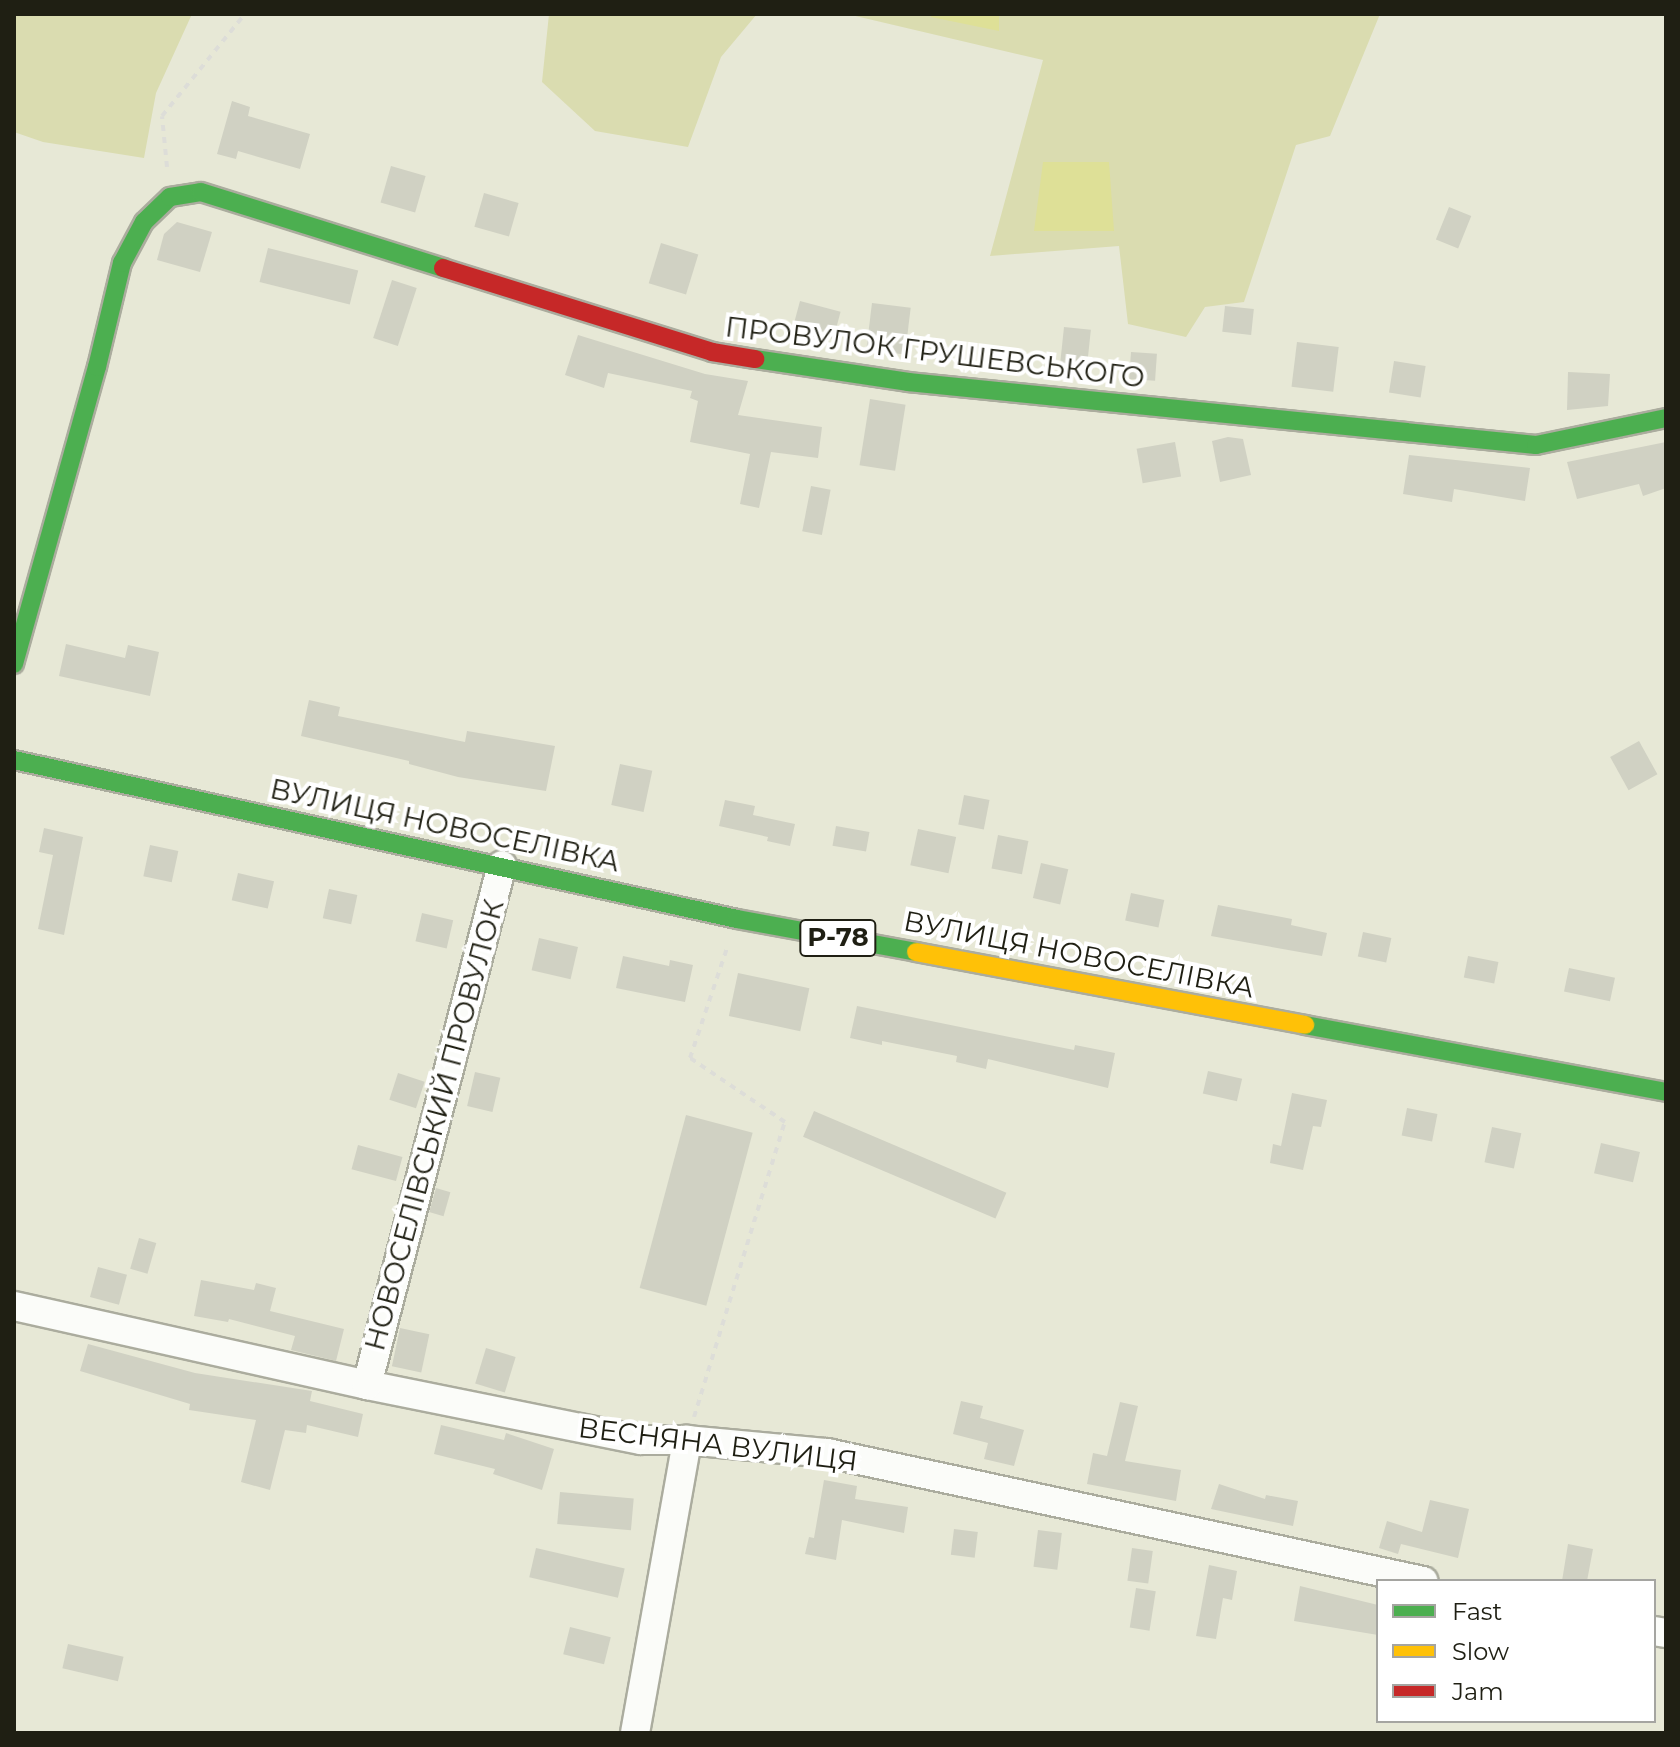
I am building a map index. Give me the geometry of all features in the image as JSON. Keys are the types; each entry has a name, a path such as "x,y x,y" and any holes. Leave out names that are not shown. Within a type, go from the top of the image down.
{"street":[{"name":"ПРОВУЛОК ГРУШЕВСЬКОГО","path":"170,197 201,192 712,352 908,382 1536,445 1666,418"},
{"path":"14,664 97,367 122,263 144,222 170,197"},
{"name":"ВУЛИЦЯ НОВОСЕЛІВКА","path":"14,760 737,919 1666,1092"},
{"name":"НОВОСЕЛІВСЬКИЙ ПРОВУЛОК","path":"367,1385 502,865"},
{"name":"ВЕСНЯНА ВУЛИЦЯ","path":"14,1306 367,1385 641,1440 687,1440 827,1453 1414,1579"},
{"path":"635,1733 687,1440"}],"path":[{"path":"170,197 162,116 245,14"},
{"path":"687,1440 785,1122 690,1058 737,919"}],"shaded area":[{"path":"14,14 192,14 156,93 144,158 43,142 14,132"},
{"path":"549,14 757,14 721,57 688,147 595,131 542,82"},
{"path":"847,14 932,14 999,30 999,14 1380,14 1330,136 1296,145 1244,302 1205,307 1186,337 1128,324 1119,246 990,256 1043,60"},
{"path":"932,14 999,14 999,31 931,17"},
{"path":"1043,162 1109,162 1114,231 1034,231"}],"building":[{"path":"232,101 250,107 248,116 310,134 300,169 238,151 236,159 217,154"},
{"path":"391,166 426,176 415,212 381,203"},
{"path":"484,193 519,203 509,237 474,227"},
{"path":"1449,207 1471,216 1458,248 1436,239"},
{"path":"177,222 212,232 200,272 157,260 164,234"},
{"path":"661,243 698,254 686,295 649,283"},
{"path":"268,248 358,270 350,304 260,282"},
{"path":"392,280 417,288 398,346 373,338"},
{"path":"800,301 841,312 833,339 793,328"},
{"path":"872,303 911,308 905,354 866,350"},
{"path":"1225,306 1254,309 1251,335 1222,332"},
{"path":"1064,327 1091,330 1087,368 1060,365"},
{"path":"578,335 705,374 748,381 738,415 822,427 818,458 771,452 759,508 740,504 750,454 690,442 698,401 690,398 692,391 608,373 604,388 565,375"},
{"path":"1297,342 1339,347 1333,392 1292,387"},
{"path":"1131,352 1157,354 1155,381 1129,379"},
{"path":"1394,361 1426,366 1421,398 1389,393"},
{"path":"1568,372 1610,374 1608,406 1567,410"},
{"path":"870,399 906,405 895,471 860,465"},
{"path":"1228,437 1243,439 1251,475 1220,482 1212,441"},
{"path":"1175,442 1181,476 1143,483 1137,449"},
{"path":"1666,442 1666,488 1643,496 1639,484 1577,499 1567,462"},
{"path":"1409,455 1530,468 1525,501 1454,489 1452,502 1403,494"},
{"path":"811,486 831,490 822,535 802,531"},
{"path":"66,644 125,658 128,645 159,652 150,696 59,676"},
{"path":"309,700 340,707 338,716 465,742 467,731 555,746 546,791 458,777 409,764 409,761 301,736"},
{"path":"1639,741 1657,774 1629,790 1610,757"},
{"path":"620,764 652,771 644,812 611,805"},
{"path":"964,795 990,800 984,829 958,824"},
{"path":"725,800 755,806 753,815 795,824 790,846 767,841 768,837 719,826"},
{"path":"836,826 869,832 866,852 833,846"},
{"path":"44,828 83,837 64,935 38,929 53,855 39,852"},
{"path":"918,829 956,837 948,873 910,865"},
{"path":"998,835 1028,841 1022,874 992,868"},
{"path":"150,845 178,851 172,882 143,876"},
{"path":"1041,863 1068,869 1060,904 1033,898"},
{"path":"238,873 274,881 268,909 232,900"},
{"path":"329,889 357,895 351,924 323,918"},
{"path":"1131,893 1164,900 1158,927 1125,920"},
{"path":"1218,905 1292,919 1291,925 1327,933 1322,956 1211,936"},
{"path":"422,913 453,920 447,948 415,941"},
{"path":"1363,932 1391,938 1386,962 1358,956"},
{"path":"539,938 578,947 571,979 532,970"},
{"path":"623,956 669,966 670,960 693,965 685,1002 616,988"},
{"path":"1468,956 1498,962 1494,984 1464,978"},
{"path":"1569,968 1615,978 1610,1001 1564,991"},
{"path":"738,973 809,988 800,1031 729,1016"},
{"path":"857,1006 1074,1050 1075,1045 1115,1053 1108,1088 988,1059 986,1069 956,1062 957,1056 850,1038"},
{"path":"1208,1071 1242,1079 1237,1101 1203,1093"},
{"path":"475,1072 500,1078 492,1112 467,1106"},
{"path":"398,1073 425,1082 416,1108 389,1100"},
{"path":"1292,1093 1327,1100 1321,1127 1313,1126 1303,1170 1270,1163 1273,1144 1281,1146"},
{"path":"1407,1108 1437,1114 1432,1141 1402,1135"},
{"path":"814,1111 1006,1193 995,1218 803,1137"},
{"path":"686,1115 753,1133 706,1306 640,1288"},
{"path":"1492,1127 1521,1133 1514,1168 1485,1162"},
{"path":"1601,1143 1640,1152 1633,1182 1594,1173"},
{"path":"358,1145 402,1157 396,1181 352,1169"},
{"path":"436,1188 450,1192 444,1216 429,1212"},
{"path":"139,1238 156,1243 147,1274 130,1269"},
{"path":"98,1267 127,1275 119,1305 90,1297"},
{"path":"201,1280 254,1290 256,1283 276,1288 270,1311 344,1329 336,1361 291,1350 295,1336 229,1319 228,1322 194,1316"},
{"path":"400,1328 429,1334 421,1372 392,1366"},
{"path":"88,1344 195,1373 312,1391 310,1401 363,1414 358,1437 307,1425 306,1433 285,1430 270,1490 241,1482 256,1420 189,1410 190,1404 80,1371"},
{"path":"486,1348 516,1357 505,1392 475,1383"},
{"path":"961,1401 983,1406 980,1418 1024,1430 1014,1466 984,1459 988,1443 953,1434"},
{"path":"1120,1402 1138,1406 1125,1461 1181,1470 1176,1501 1087,1484 1093,1453 1107,1456"},
{"path":"441,1425 504,1440 506,1433 554,1449 542,1490 493,1474 495,1469 434,1454"},
{"path":"824,1480 857,1486 855,1499 908,1507 904,1533 842,1520 836,1560 805,1554 809,1537 814,1538"},
{"path":"1219,1484 1265,1499 1266,1495 1298,1501 1293,1526 1211,1509"},
{"path":"560,1492 634,1498 631,1530 557,1524"},
{"path":"1430,1500 1469,1509 1458,1558 1401,1544 1398,1554 1379,1548 1387,1521 1422,1532"},
{"path":"954,1529 978,1532 975,1558 951,1555"},
{"path":"1038,1530 1062,1533 1057,1570 1033,1567"},
{"path":"1568,1544 1593,1549 1587,1579 1562,1579"},
{"path":"536,1548 625,1568 618,1598 529,1577"},
{"path":"1132,1548 1153,1551 1148,1584 1127,1581"},
{"path":"1209,1565 1237,1571 1232,1600 1223,1598 1216,1639 1196,1636"},
{"path":"1300,1586 1376,1605 1376,1635 1294,1621"},
{"path":"1136,1588 1156,1591 1149,1631 1130,1628"},
{"path":"570,1627 611,1637 604,1664 563,1654"},
{"path":"68,1644 124,1657 118,1681 62,1668"}],"traffic: fast":[{"path":"14,664 97,367 122,263 144,222 170,197 201,192 443,268"},
{"path":"755,359 908,382 1536,445 1666,418"},
{"path":"14,760 737,919 916,952"},
{"path":"1305,1025 1666,1092"}],"traffic: slow":[{"path":"916,952 1305,1025"}],"traffic: jam":[{"path":"443,268 712,352 755,359"}]}
